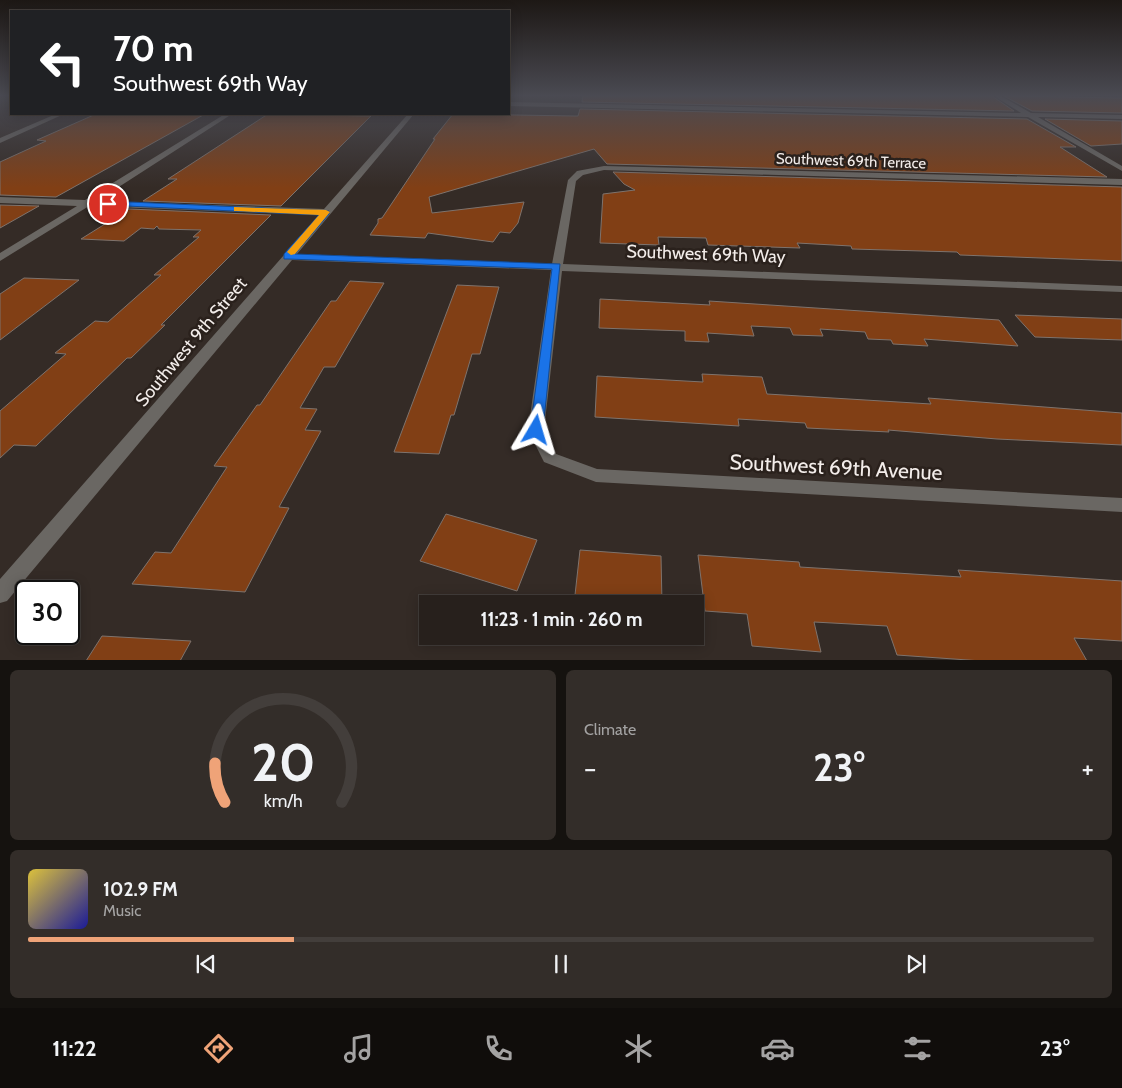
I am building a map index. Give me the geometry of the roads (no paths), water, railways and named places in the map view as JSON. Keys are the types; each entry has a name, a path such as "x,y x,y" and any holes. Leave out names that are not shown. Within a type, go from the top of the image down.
{"street":[{"path":"0,141 33,127"},
{"path":"0,258 209,127"},
{"name":"Southwest 9th Street","path":"0,594 400,127"},
{"path":"1051,127 1122,169"},
{"name":"Southwest 69th Terrace","path":"557,266 572,180 580,173 604,168 1122,182"},
{"path":"0,200 326,212"},
{"name":"Southwest 69th Way","path":"288,256 1122,289"},
{"name":"Southwest 69th Avenue","path":"557,266 536,430 550,458 596,476 1122,506"}]}
